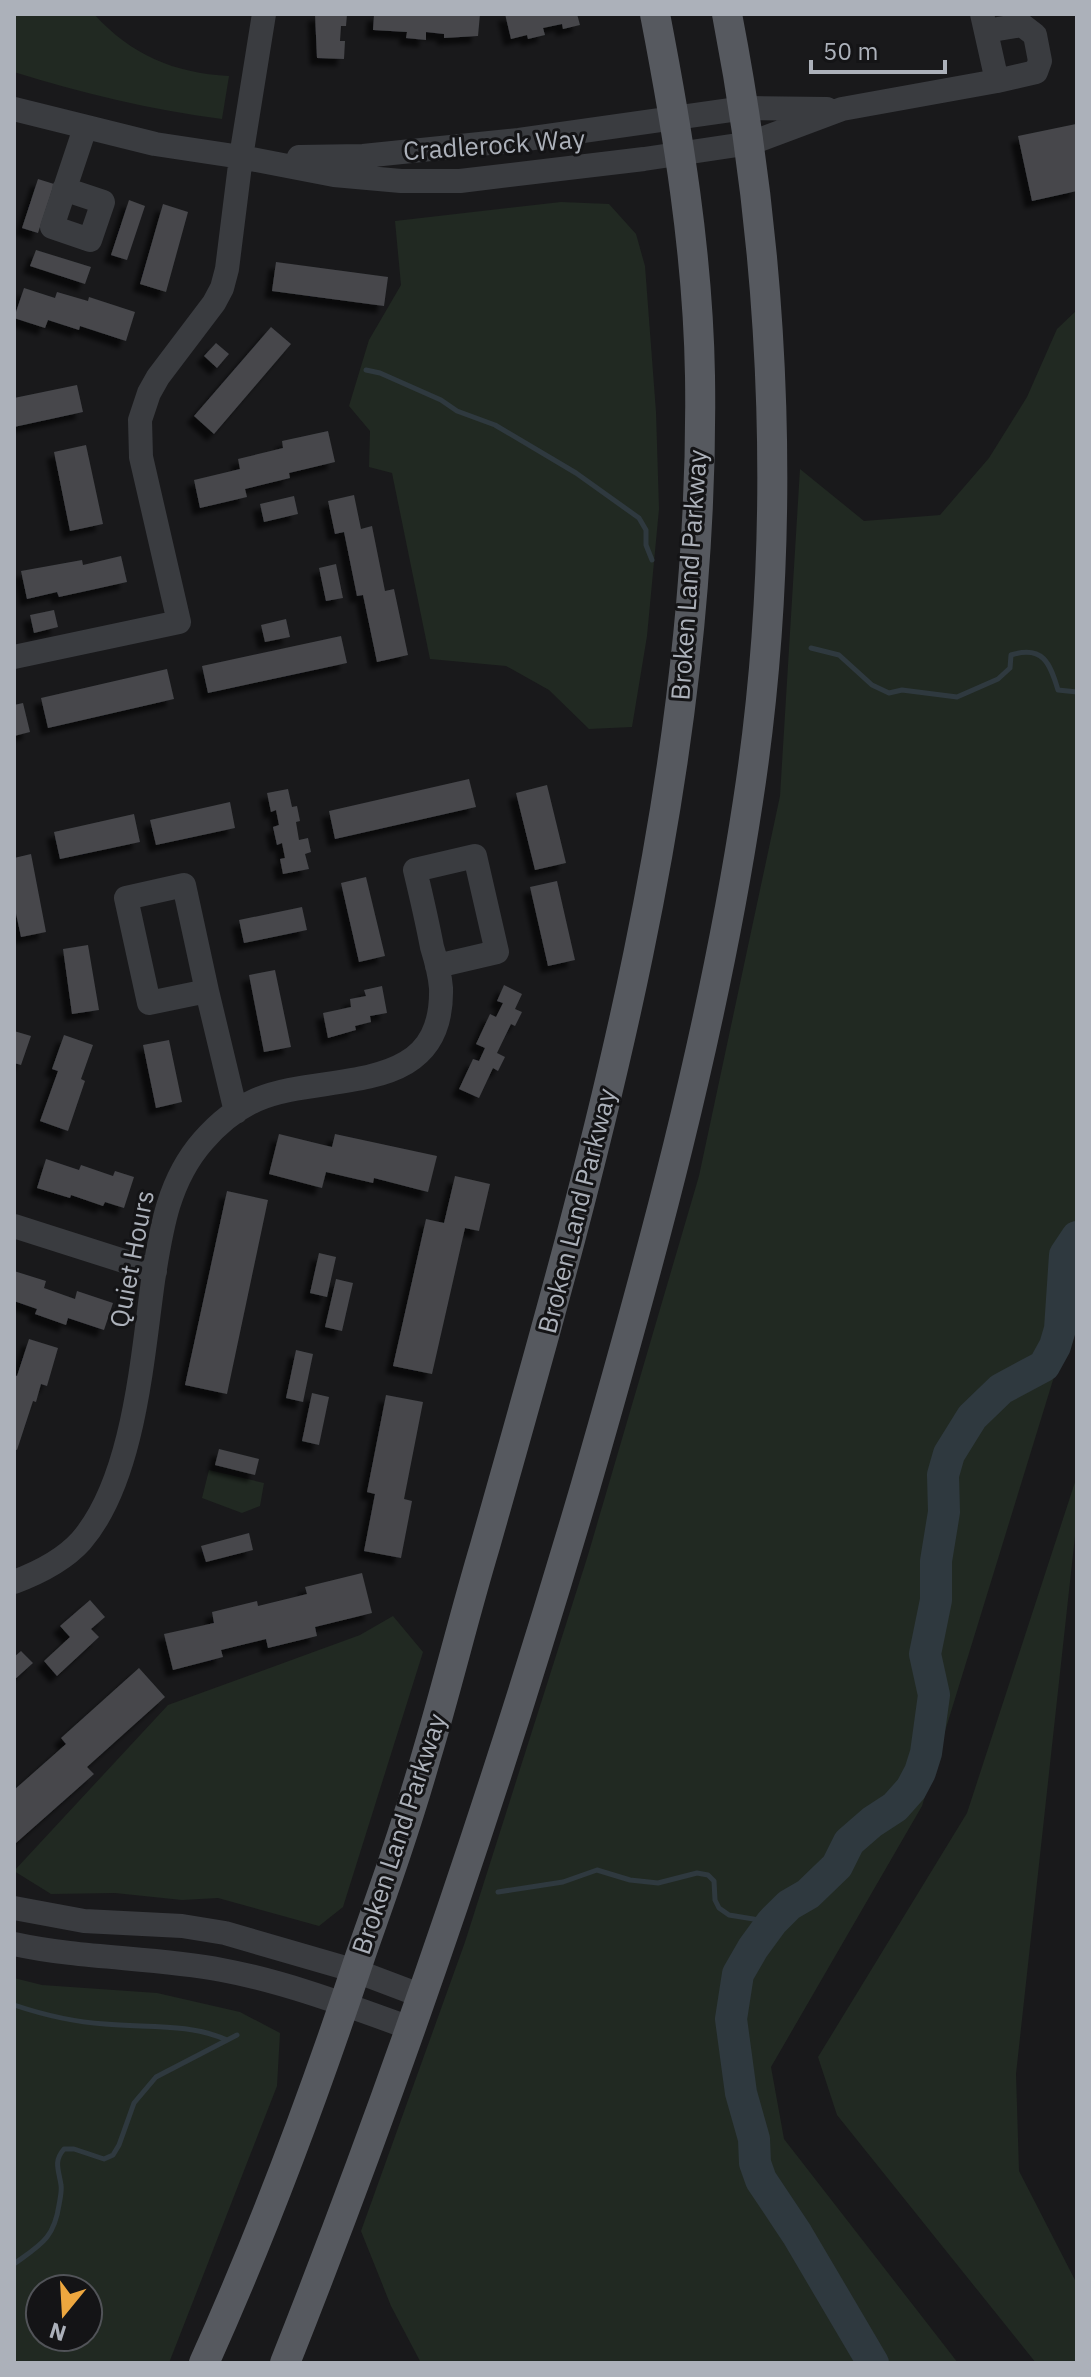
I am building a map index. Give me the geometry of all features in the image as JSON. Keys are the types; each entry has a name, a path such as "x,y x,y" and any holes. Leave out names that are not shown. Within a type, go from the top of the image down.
{"main road":[{"name":"Broken Land Parkway","path":"204,2363 277,2189 356,1971 428,1752 553,1307 630,999 652,888 681,694 699,458 700,371 681,153 655,14"},
{"path":"285,2363 360,2169 422,1996 512,1729 609,1404 671,1166 730,911 757,728 769,573 770,371 765,282 751,143 727,14"}],"street":[{"path":"14,657 179,622 141,457 140,420 158,377 205,317 222,288 264,14"},
{"path":"842,109 997,81 1036,72 1040,61 1032,30 1022,25 984,23 997,81"},
{"name":"Cradlerock Way","path":"241,157 336,157 399,153 519,140 745,108 842,109"},
{"name":"Cradlerock Way","path":"14,109 155,144 334,175 445,181 525,174 751,143 842,109"},
{"path":"64,189 85,128"},
{"name":"Quiet Hours","path":"14,1582 69,1552 95,1522 107,1499 132,1418 168,1201 177,1181 202,1143 236,1112 254,1101 274,1094 379,1076 399,1068 417,1055 429,1039 438,1014 441,986 415,870 475,856 497,952 437,966"},
{"path":"207,991 149,1003 126,898 184,885 236,1112"},
{"path":"14,1226 155,1271"},
{"path":"14,1908 84,1921 182,1926 225,1933 356,1971 422,1996"},
{"path":"14,1944 75,1955 181,1963 224,1970 410,2028"}],"shaded area":[{"path":"14,14 94,14 123,41 155,59 190,71 229,76 222,119 117,100 14,72"},
{"path":"561,202 609,204 636,234 645,266 656,412 659,509 647,636 632,727 589,729 549,690 506,666 430,659 392,473 369,467 370,431 349,406 369,340 401,285 395,221"},
{"path":"1077,310 1077,1302 922,1806 771,2067 784,2139 958,2363 421,2363 391,2306 361,2231 465,1942 588,1555 699,1176 780,796 800,469 864,521 940,515 989,458 1027,397 1057,329"},
{"path":"209,1470 264,1483 260,1506 242,1513 202,1498"},
{"path":"1077,1476 1077,1518 1016,2074 1019,2171 1077,2284 1077,2363 1036,2363 837,2115 818,2057 967,1813"},
{"path":"393,1616 423,1652 343,1907 319,1926 218,1898 182,1900 115,1893 51,1894 14,1871 168,1705 360,1635"},
{"path":"14,1978 42,1985 157,1993 240,2012 280,2033 277,2086 169,2363 14,2363"}],"building":[{"path":"315,14 347,14 346,26 341,26 340,41 345,41 344,59 317,58"},
{"path":"374,14 480,14 478,36 444,38 444,34 426,32 426,40 406,38 407,32 373,30"},
{"path":"505,14 577,14 580,25 563,29 562,24 543,28 545,35 511,39"},
{"path":"1076,124 1077,191 1032,201 1018,136"},
{"path":"38,179 54,184 38,233 22,228"},
{"path":"129,200 145,206 127,260 111,255"},
{"path":"163,204 188,212 166,292 140,284"},
{"path":"36,250 91,267 85,284 30,266"},
{"path":"276,262 388,277 384,306 272,291"},
{"path":"24,288 55,298 57,292 88,301 89,297 135,312 126,341 80,326 79,330 48,320 45,328 14,318"},
{"path":"271,327 291,344 214,434 194,416"},
{"path":"216,343 229,354 217,368 204,356"},
{"path":"77,385 83,412 14,427 14,398"},
{"path":"328,431 335,462 289,473 290,478 245,489 247,497 200,508 194,480 240,469 238,459 283,448 282,441"},
{"path":"86,445 103,524 70,531 54,452"},
{"path":"354,495 361,529 372,526 385,591 394,589 408,655 377,662 363,595 357,596 344,532 335,534 328,501"},
{"path":"294,496 298,514 264,522 260,504"},
{"path":"121,556 127,582 59,597 57,592 27,599 21,571 82,560 83,565"},
{"path":"336,564 343,598 326,601 319,568"},
{"path":"54,610 58,627 34,633 30,615"},
{"path":"286,619 290,637 265,642 261,625"},
{"path":"341,636 347,663 208,693 202,666"},
{"path":"167,669 174,699 48,728 41,698"},
{"path":"23,703 30,732 14,736 14,705"},
{"path":"469,779 476,807 335,839 329,811"},
{"path":"547,785 566,863 535,870 516,793"},
{"path":"288,789 292,807 297,806 299,840 308,838 311,852 305,854 309,869 283,874 280,859 285,858 282,843 277,845 273,827 279,825 276,810 271,812 267,793"},
{"path":"230,802 235,828 156,845 150,820"},
{"path":"134,814 140,842 60,859 54,832"},
{"path":"31,854 46,932 21,937 14,904 14,858"},
{"path":"366,877 385,956 359,962 341,883"},
{"path":"557,881 575,960 548,966 530,887"},
{"path":"302,907 307,930 244,943 239,920"},
{"path":"88,945 99,1010 72,1014 63,949"},
{"path":"275,970 291,1047 264,1052 249,975"},
{"path":"504,985 522,994 515,1009 522,1012 515,1026 511,1024 497,1053 505,1057 498,1071 493,1068 479,1098 459,1089 473,1059 479,1061 485,1048 476,1044 490,1014 496,1017 503,1003 497,1001"},
{"path":"382,986 387,1013 370,1016 371,1022 355,1026 356,1030 328,1038 323,1013 351,1007 350,999 366,996 364,990"},
{"path":"14,1031 31,1036 21,1065 14,1063"},
{"path":"64,1035 93,1045 68,1131 40,1121 58,1071 52,1069"},
{"path":"169,1040 182,1102 156,1108 143,1045"},
{"path":"279,1134 332,1147 335,1134 437,1156 428,1192 374,1178 373,1183 326,1172 322,1188 269,1174"},
{"path":"46,1159 79,1170 81,1165 113,1176 115,1171 134,1177 124,1208 105,1202 103,1206 37,1188"},
{"path":"455,1176 490,1184 479,1231 465,1228 432,1374 393,1366 426,1219 444,1223"},
{"path":"227,1191 268,1200 227,1394 185,1385"},
{"path":"319,1253 336,1257 327,1297 310,1293"},
{"path":"14,1271 46,1281 44,1288 75,1299 77,1291 113,1303 104,1330 68,1318 66,1325 35,1314 37,1309 14,1301"},
{"path":"336,1279 353,1283 342,1331 325,1327"},
{"path":"29,1339 58,1348 47,1386 41,1384 36,1402 33,1401 17,1450 14,1449 14,1375 17,1376"},
{"path":"296,1350 313,1354 303,1402 286,1398"},
{"path":"312,1393 329,1397 319,1445 302,1441"},
{"path":"386,1395 423,1402 404,1499 412,1501 401,1558 364,1551 375,1494 367,1492"},
{"path":"219,1449 259,1459 255,1475 215,1465"},
{"path":"249,1533 253,1550 206,1562 201,1546"},
{"path":"362,1573 372,1613 315,1627 317,1636 268,1648 266,1639 221,1650 223,1657 173,1670 164,1634 214,1623 212,1612 257,1601 258,1606 307,1594 305,1587"},
{"path":"90,1600 105,1617 91,1629 99,1637 57,1676 44,1661 70,1637 60,1626"},
{"path":"21,1651 33,1663 14,1680 14,1657"},
{"path":"139,1668 165,1697 87,1767 94,1774 16,1843 14,1790 66,1744 61,1738"}],"waterway":[{"path":"366,370 380,373 441,400 457,411 495,425 576,473 639,518 646,530 646,545 652,560"},
{"path":"811,648 839,655 872,685 889,693 902,690 957,697 998,679 1010,668 1011,655 1031,652 1048,664 1058,690 1077,692"},
{"path":"873,2363 797,2234 761,2180 755,2163 754,2139 741,2093 731,2019 738,1974 772,1922 837,1866 849,1842 895,1807 911,1789 920,1772 926,1753 934,1695 925,1654 936,1600 936,1561 944,1512 943,1475 949,1454 972,1417 1001,1389 1044,1366 1060,1329 1065,1255 1077,1237"},
{"path":"498,1892 563,1882 597,1870 630,1880 658,1883 697,1873 708,1875 714,1881 715,1900 719,1908 729,1915 772,1922"},
{"path":"14,2005 70,2020 183,2029 227,2040"},
{"path":"14,2264 38,2246 54,2226 61,2190 58,2162 64,2149 74,2149 104,2159 113,2155 134,2103 156,2077 237,2035"}]}
